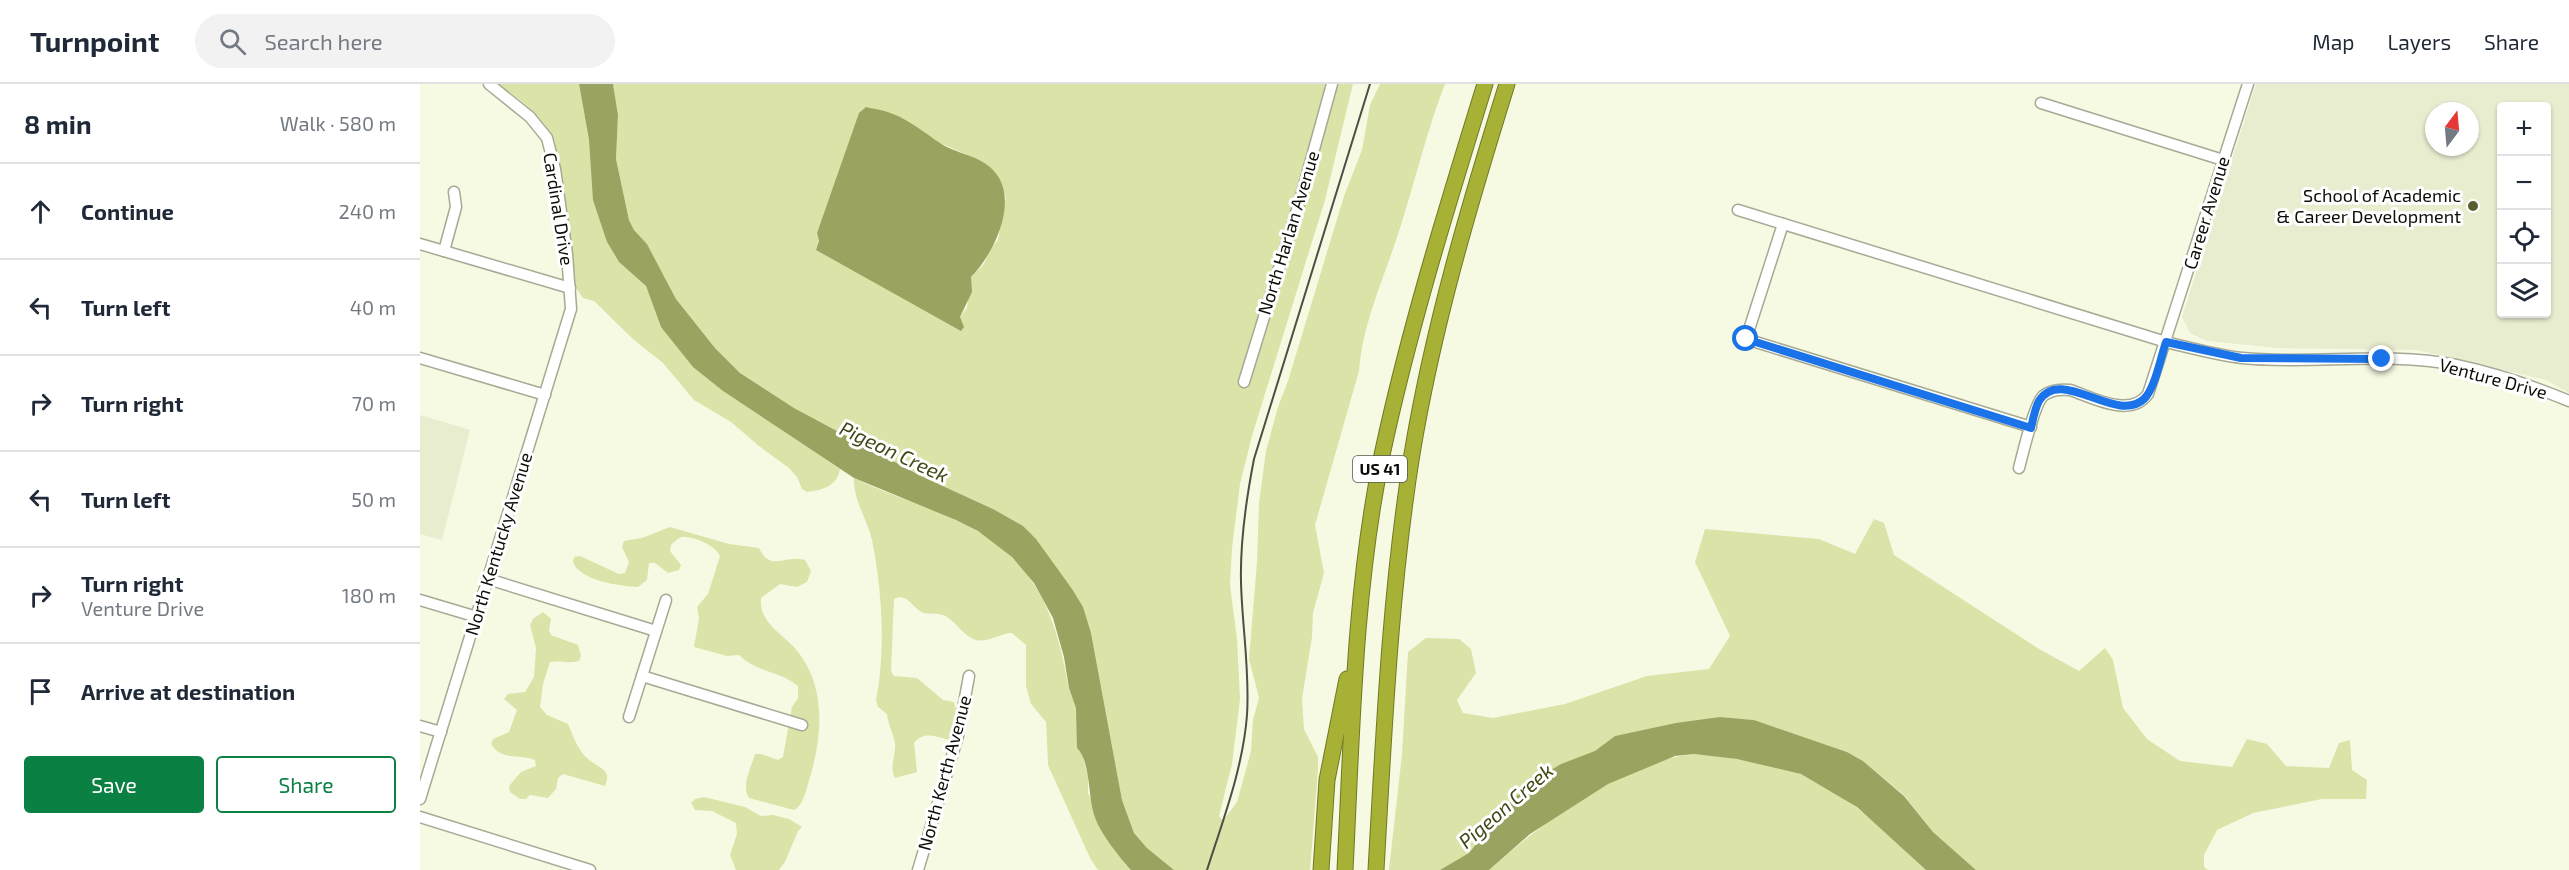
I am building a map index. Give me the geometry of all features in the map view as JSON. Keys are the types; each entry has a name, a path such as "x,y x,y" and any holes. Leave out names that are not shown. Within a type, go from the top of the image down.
{"highway":[{"name":"US 41","path":"1345,869 1357,629 1382,455 1439,232 1485,84"},
{"name":"US 41","path":"1376,864 1391,612 1412,453 1447,287 1507,84"},
{"path":"1321,870 1327,780 1357,629"}],"street":[{"name":"Cardinal Drive","path":"489,84 530,117 547,138 555,169 570,288"},
{"name":"North Harlan Avenue","path":"1244,382 1332,84"},
{"name":"Career Avenue","path":"2019,468 2039,401 2044,395 2056,390 2070,390 2120,406 2139,403 2148,394 2248,84"},
{"path":"2041,103 2223,160"},
{"path":"444,251 456,207 454,192"},
{"name":"Venture Drive","path":"1738,210 2166,342 2241,358 2344,357 2414,360 2455,365 2518,382 2569,401"},
{"path":"1783,224 1746,339 2031,428"},
{"path":"420,244 570,288"},
{"name":"North Kentucky Avenue","path":"420,799 568,323 571,309 570,288"},
{"path":"420,358 545,395"},
{"path":"488,579 656,631"},
{"path":"420,600 477,617"},
{"path":"629,717 666,600"},
{"path":"642,676 802,725"},
{"name":"North Kerth Avenue","path":"918,870 958,736 969,676"},
{"path":"420,726 441,732"},
{"path":"420,817 590,870"}],"shaded area":[{"path":"498,84 579,84 607,242 619,262 646,286 661,327 723,391 840,469 832,483 813,491 807,492 802,489 797,477 789,468 731,422 694,400 663,363 634,340 594,301 583,298 576,288 554,140 537,115"},
{"path":"579,84 613,84 618,115 616,159 629,220 634,230 647,244 676,299 715,348 740,373 794,408 921,476 993,509 1023,526 1036,539 1083,607 1091,633 1122,800 1134,833 1147,848 1174,870 1131,870 1099,826 1093,812 1085,763 1077,748 1076,708 1069,688 1064,657 1053,618 1034,583 1012,557 978,531 956,520 854,478 723,391 693,367 661,327 646,286 619,262 607,242 593,200 589,140"},
{"path":"613,84 1353,84 1325,200 1252,436 1240,484 1230,585 1237,639 1240,699 1232,764 1219,816 1223,821 1237,802 1251,751 1253,720 1259,698 1249,659 1259,503 1266,451 1278,407 1344,196 1362,150 1370,105 1380,84 1445,84 1370,315 1359,371 1315,525 1324,573 1313,613 1312,637 1302,699 1304,729 1318,757 1310,870 1174,870 1147,848 1134,833 1122,800 1091,633 993,509 921,476 794,408 740,373 715,348 676,299 647,244 634,230 629,220 616,159 618,115","holes":["893,114 940,143 972,157 993,170 1006,197 998,240 990,249 984,264 971,277 967,308 960,317 816,250 819,241 817,233 853,134"]},
{"path":"2256,84 2569,84 2569,393 2546,380 2417,350 2277,348 2207,341 2190,333 2182,317"},
{"path":"866,107 899,117 946,147 981,161 993,170 1001,182 1005,196 1001,226 988,255 971,277 972,292 960,317 964,327 961,331 816,250 819,241 817,233 859,113"},
{"path":"420,415 470,430 442,540 420,534"},
{"path":"854,478 947,515 976,530 1015,560 1029,578 1041,597 1058,638 1068,685 1076,707 1077,748 1082,753 1088,776 1088,793 1125,864 1131,870 1098,870 1090,858 1048,765 1046,722 1031,704 1026,686 1026,645 1012,633 976,640 967,636 944,615 924,613 906,599 899,597 894,599 891,671 894,676 917,678 943,700 954,702 958,719 952,741 936,736 918,739 914,743 917,772 895,778 893,765 895,743 887,714 878,707 876,700 882,640 878,579 872,540 858,501"},
{"path":"1874,519 1884,523 1894,555 2039,649 2079,671 2105,648 2113,660 2123,708 2147,739 2180,761 2232,767 2247,739 2267,744 2286,766 2329,768 2339,743 2350,740 2352,770 2367,780 2366,799 2322,799 2253,813 2217,830 2204,855 2204,867 2208,870 1976,870 1933,832 1904,795 1863,761 1847,752 1754,720 1720,717 1615,736 1595,752 1561,764 1456,863 1440,870 1389,870 1402,754 1408,652 1426,638 1459,639 1471,649 1476,673 1457,700 1463,713 1493,718 1565,704 1647,676 1709,669 1730,636 1695,562 1705,529 1819,539 1855,554"},
{"path":"670,527 729,544 759,548 768,560 805,560 811,571 807,582 797,587 780,584 761,598 761,606 767,620 804,660 811,675 819,707 815,758 803,799 794,810 749,798 746,788 755,754 778,760 783,757 792,707 798,698 798,686 783,677 753,665 739,655 727,656 694,647 699,618 697,607 708,594 720,556 717,552 698,540 687,537 676,540 671,545 670,551 681,565 679,570 668,573 655,563 649,563 647,580 638,587 611,584 592,578 584,574 573,562 574,557 580,556 619,574 625,573 629,562 622,547 624,541 642,538"},
{"path":"543,612 551,619 549,630 551,635 578,645 581,656 576,662 550,662 543,684 540,707 547,715 568,724 581,751 603,769 607,780 605,786 563,774 558,778 556,789 548,798 530,795 526,799 520,799 510,792 509,786 521,772 536,766 535,760 505,755 491,744 493,739 509,732 517,710 504,699 508,694 525,692 534,677 536,648 530,625 533,619"},
{"path":"1720,717 1754,720 1847,752 1863,761 1904,796 1933,832 1976,870 1926,870 1857,807 1801,774 1737,759 1694,754 1675,756 1608,784 1530,834 1489,870 1440,870 1469,853 1512,800 1541,776 1561,764 1595,751 1615,736 1676,723"},
{"path":"1694,754 1764,763 1791,770 1821,783 1868,817 1926,870 1489,870 1533,833 1584,797 1639,769 1667,759"},
{"path":"704,797 745,807 761,816 773,815 789,819 802,827 779,870 736,870 730,855 737,834 736,823 712,811 695,810 691,803 695,799"}],"railway":[{"path":"1207,870 1232,794 1245,735 1247,682 1241,551 1254,459 1370,84"}],"place":[{"name":"School of Academic & Career Development","path":"2473,206"}],"route":[{"path":"1746,339 2031,428 2039,401 2044,395 2056,390 2070,390 2120,406 2139,403 2148,394 2166,342 2241,358 2382,359"}],"water label":[{"name":"Pigeon Creek","path":"894,452"},
{"name":"Pigeon Creek","path":"1506,806"}]}
